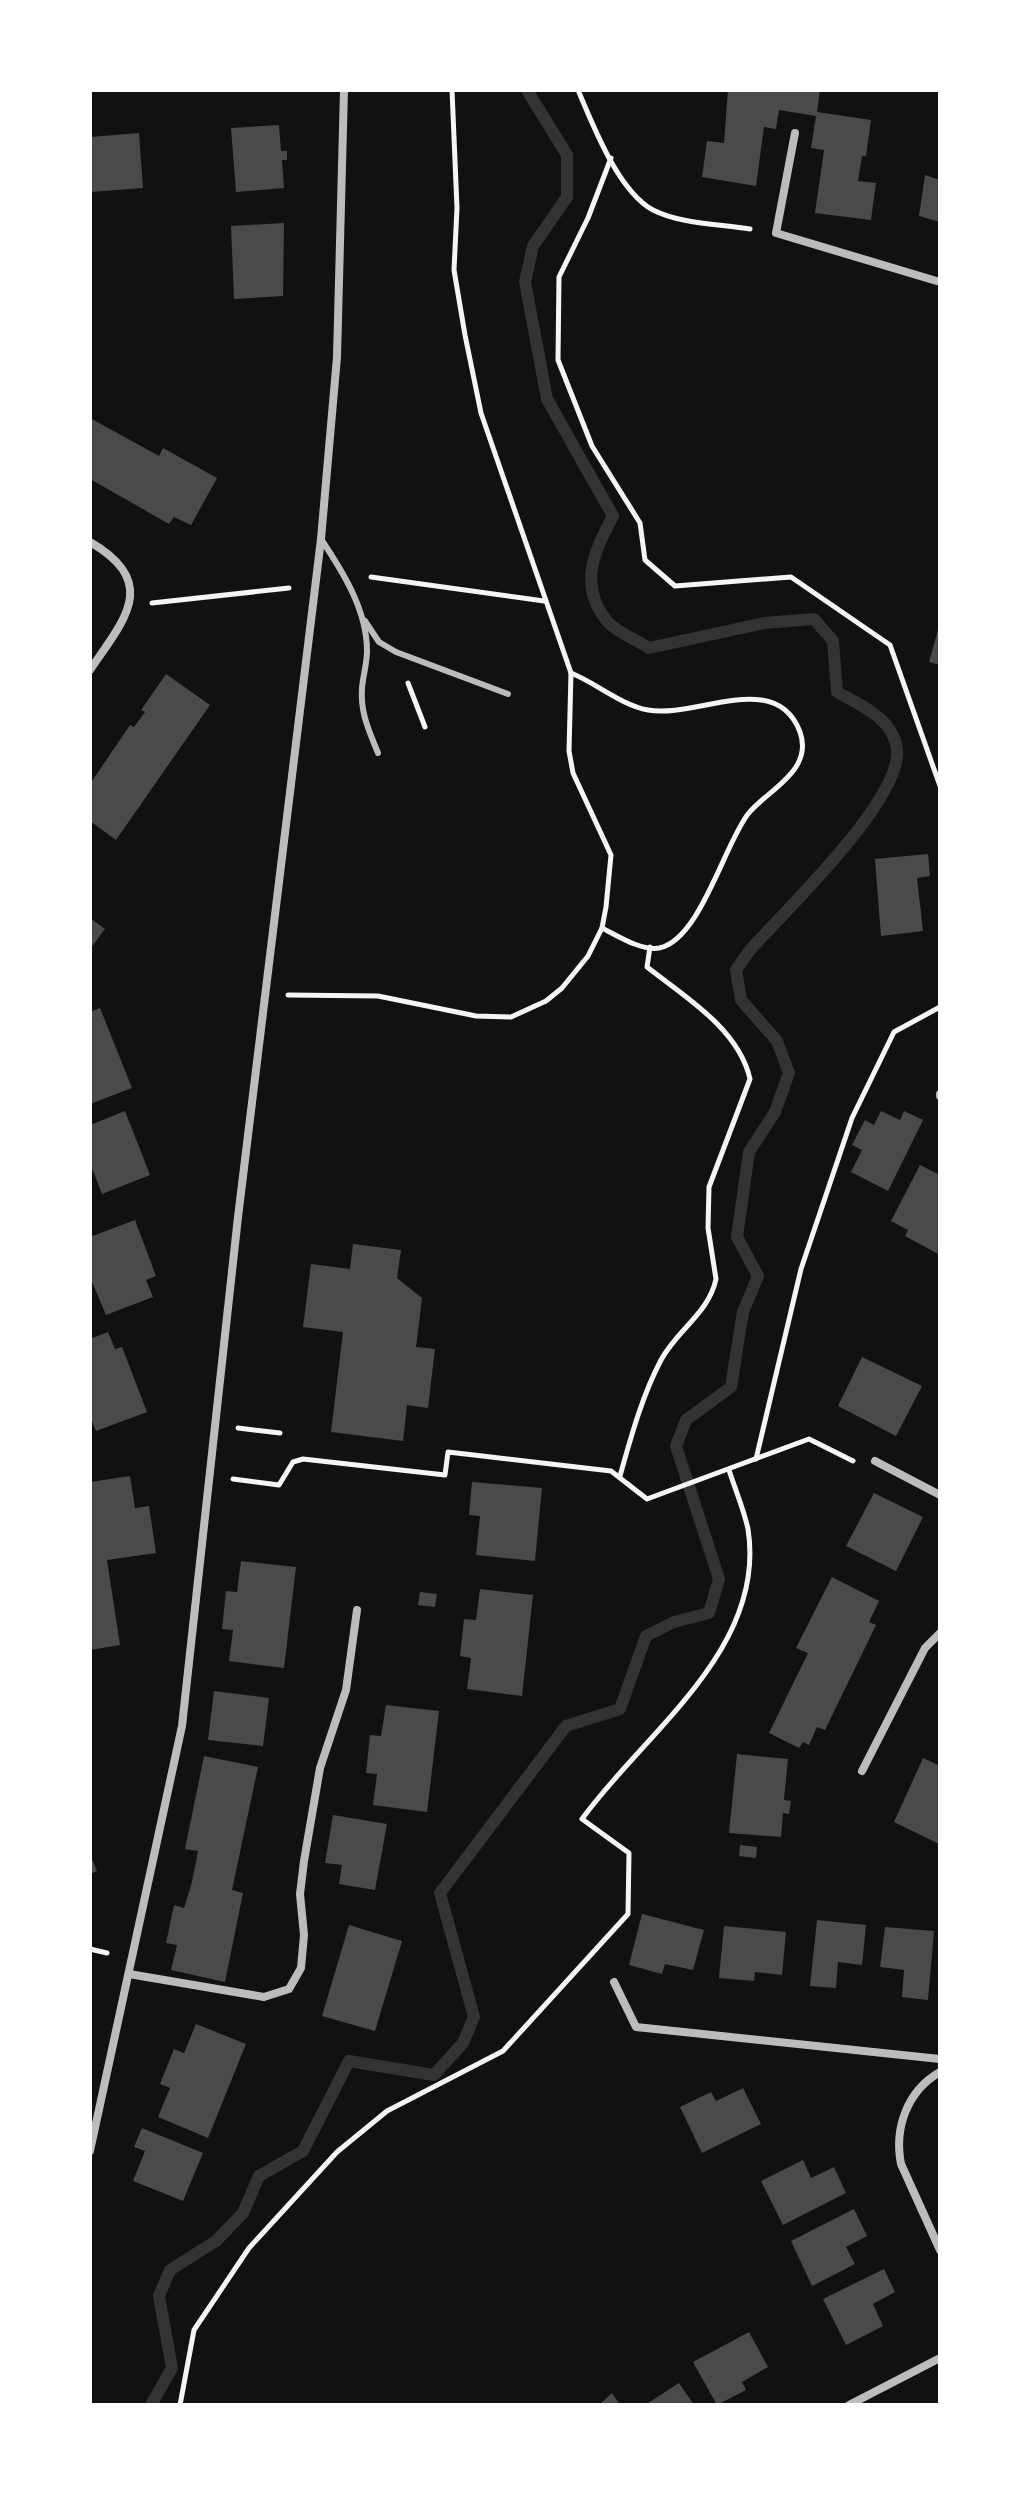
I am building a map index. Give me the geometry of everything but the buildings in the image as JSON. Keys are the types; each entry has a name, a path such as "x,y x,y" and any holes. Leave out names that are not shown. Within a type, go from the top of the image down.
{"street":[{"path":"90,2151 182,1726 208,1476 321,539 337,357 344,90"},
{"path":"795,133 776,233 940,282"},
{"path":"90,542 103,550 127,577 131,605 90,670"},
{"path":"875,1461 940,1495"},
{"path":"129,1974 264,1997 289,1989 301,1968 304,1935 300,1894 320,1768 346,1690 357,1610"},
{"path":"862,1771 925,1648 940,1633"},
{"path":"614,1982 636,2027 940,2059"},
{"path":"940,2072 926,2081 904,2112 898,2149 901,2164 940,2250"},
{"path":"849,2405 940,2358"}],"lane":[{"path":"321,539 344,573 362,619 367,651 362,692 364,720 378,753"},
{"path":"362,619 379,642 396,652 508,694"}],"path":[{"path":"266,994 378,996 476,1016 511,1017 546,1001 562,988 588,956 602,928 611,855 573,773 569,751 571,673 481,413 465,335 454,270 457,208 452,90"},
{"path":"578,90 611,158 639,201 655,211 776,233"},
{"path":"611,158 588,218 559,277 558,360 592,446 640,523 645,560 675,586 791,577 890,645 940,786"},
{"path":"344,573 544,601"},
{"path":"131,605 316,585"},
{"path":"396,652 425,727"},
{"path":"571,673 643,709 667,713 764,697 785,708 799,730 802,753 797,765 747,815 685,929 674,941 650,947 602,928"},
{"path":"620,1476 633,1426 661,1359 678,1333 707,1304 713,1290 716,1279 707,1206 709,1187 750,1079 739,1052 707,1014 647,967 650,947"},
{"path":"756,1460 801,1269 852,1118 894,1032 940,1007"},
{"path":"214,1426 280,1433"},
{"path":"208,1476 279,1485 293,1462 303,1459 445,1475 448,1452 611,1471 643,1498 657,1497 809,1439 861,1465 875,1461"},
{"path":"180,2405 194,2330 249,2248 337,2152 387,2111 503,2051 628,1914 629,1853 582,1819 679,1710 746,1600 748,1529 729,1470"}],"waterway":[{"path":"151,2405 172,2368 159,2296 170,2270 216,2241 243,2213 259,2176 303,2151 349,2061 434,2075 463,2043 474,2017 440,1893 566,1726 620,1709 646,1636 674,1622 709,1613 719,1579 676,1446 686,1420 731,1387 743,1312 758,1276 737,1237 749,1152 775,1112 789,1073 777,1041 741,1000 736,970 750,950 862,825 894,770 897,749 894,738 874,714 837,692 833,641 814,619 764,623 649,648 611,625 598,608 591,581 592,568 613,516 547,399 525,282 533,246 567,197 567,155 527,90"}]}
